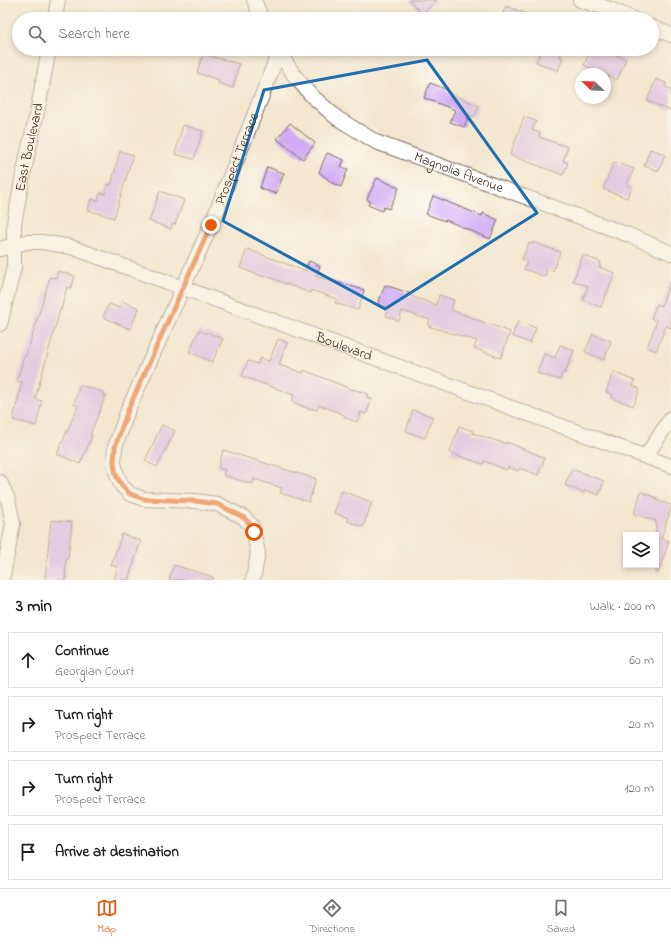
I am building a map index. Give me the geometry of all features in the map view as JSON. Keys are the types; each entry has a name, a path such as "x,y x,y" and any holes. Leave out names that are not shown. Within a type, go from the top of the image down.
{"street":[{"path":"56,12 58,0"},
{"path":"254,0 259,12"},
{"path":"580,0 617,12"},
{"path":"659,30 671,35"},
{"name":"East Boulevard","path":"0,324 14,267 14,224 22,175 39,103 48,56"},
{"name":"Prospect Terrace","path":"254,578 258,554 252,526 243,517 217,504 195,501 144,499 130,494 122,486 116,475 114,463 115,447 128,410 211,225 276,56"},
{"name":"Magnolia Avenue","path":"281,56 294,75 312,96 338,118 376,142 629,235 671,253"},
{"name":"Boulevard","path":"0,249 26,242 42,242 71,247 671,466"},
{"path":"646,456 671,418"},
{"path":"0,482 8,499 12,524 2,580"}],"highlighted area":[{"path":"427,60 537,213 385,309 223,221 264,90"}],"building":[{"path":"409,0 437,0 424,12 420,12"},
{"path":"506,6 522,12 504,12"},
{"path":"202,56 210,56 239,64 233,88 218,83 219,80 197,73"},
{"path":"539,56 560,56 563,58 558,71 536,62"},
{"path":"588,56 618,56 626,59 617,80 611,77 611,68 591,68 584,65"},
{"path":"656,79 666,83 665,87 671,89 671,111 647,101"},
{"path":"430,83 448,90 447,92 479,106 474,117 469,115 464,127 450,122 455,110 424,98"},
{"path":"524,117 536,121 532,130 540,133 539,137 568,147 563,161 568,163 563,175 510,155"},
{"path":"290,123 315,143 303,159 277,139"},
{"path":"183,125 203,131 194,159 175,154"},
{"path":"650,149 665,154 659,171 644,166"},
{"path":"120,151 133,155 114,218 88,210 91,199 98,201 100,193 105,194 108,184 111,185"},
{"path":"327,153 344,160 341,167 348,169 341,187 332,183 319,172"},
{"path":"614,162 634,169 627,185 632,187 627,198 603,189"},
{"path":"267,167 284,173 276,194 260,188"},
{"path":"377,178 399,188 389,209 384,207 382,211 368,205 370,201 367,199"},
{"path":"160,191 184,200 175,225 172,224 171,229 149,221"},
{"path":"433,196 482,216 483,213 498,220 490,239 446,220 445,221 426,214"},
{"path":"533,242 560,252 553,271 547,269 545,277 524,269 527,261 522,259 529,243 533,244"},
{"path":"247,249 305,271 309,261 320,266 316,276 364,290 358,310 335,303 337,299 311,290 310,293 264,275 264,277 240,268"},
{"path":"583,255 601,262 599,267 615,273 601,307 583,300 588,286 573,281"},
{"path":"58,271 75,276 71,288 67,287 35,399 42,401 36,426 13,420 22,382 17,381 50,277 56,278"},
{"path":"670,282 671,328 666,326 656,351 647,347 657,321 651,318 657,304 661,306"},
{"path":"385,285 409,293 408,295 436,305 439,295 454,300 451,310 510,332 501,358 474,348 477,341 428,326 430,320 402,311 399,321 386,316 389,308 378,304"},
{"path":"122,301 139,308 130,329 103,317 109,304 119,308"},
{"path":"518,321 536,328 530,343 512,336"},
{"path":"199,330 206,334 207,332 223,339 212,362 189,352"},
{"path":"593,334 611,341 604,360 585,352"},
{"path":"278,339 287,342 279,365 303,373 304,370 353,390 368,394 367,397 372,399 366,414 361,412 357,422 344,417 345,415 319,405 317,410 310,409 292,402 294,395 242,376 248,361 258,364 260,358 269,361"},
{"path":"560,345 574,350 565,373 563,372 560,380 537,373 544,354 555,358"},
{"path":"613,372 635,381 633,386 640,389 633,406 612,398 613,395 606,392"},
{"path":"80,385 103,392 102,394 106,395 90,435 92,436 80,464 57,454 78,406 74,404"},
{"path":"413,410 433,417 425,438 406,431"},
{"path":"162,425 175,431 157,467 145,461"},
{"path":"459,426 473,431 472,433 506,444 507,442 545,458 538,475 519,468 518,471 508,467 507,470 484,461 483,464 450,453"},
{"path":"223,450 316,479 309,502 280,493 282,488 254,479 252,484 223,475 225,470 218,468"},
{"path":"572,469 604,481 599,495 585,490 584,493 565,485"},
{"path":"342,491 372,502 363,527 347,521 348,518 334,513"},
{"path":"641,492 657,498 656,500 671,505 661,539 669,541 658,573 656,573 656,568 659,568 659,532 656,532 656,521 634,514"},
{"path":"51,520 72,522 68,559 66,559 65,580 45,580"},
{"path":"122,534 141,541 128,580 114,580 118,567 111,565"},
{"path":"174,565 213,577 213,580 169,580"}],"route":[{"path":"211,225 128,410 115,447 114,463 116,475 122,486 130,494 144,499 195,501 217,504 243,517 252,526 254,532"}]}
